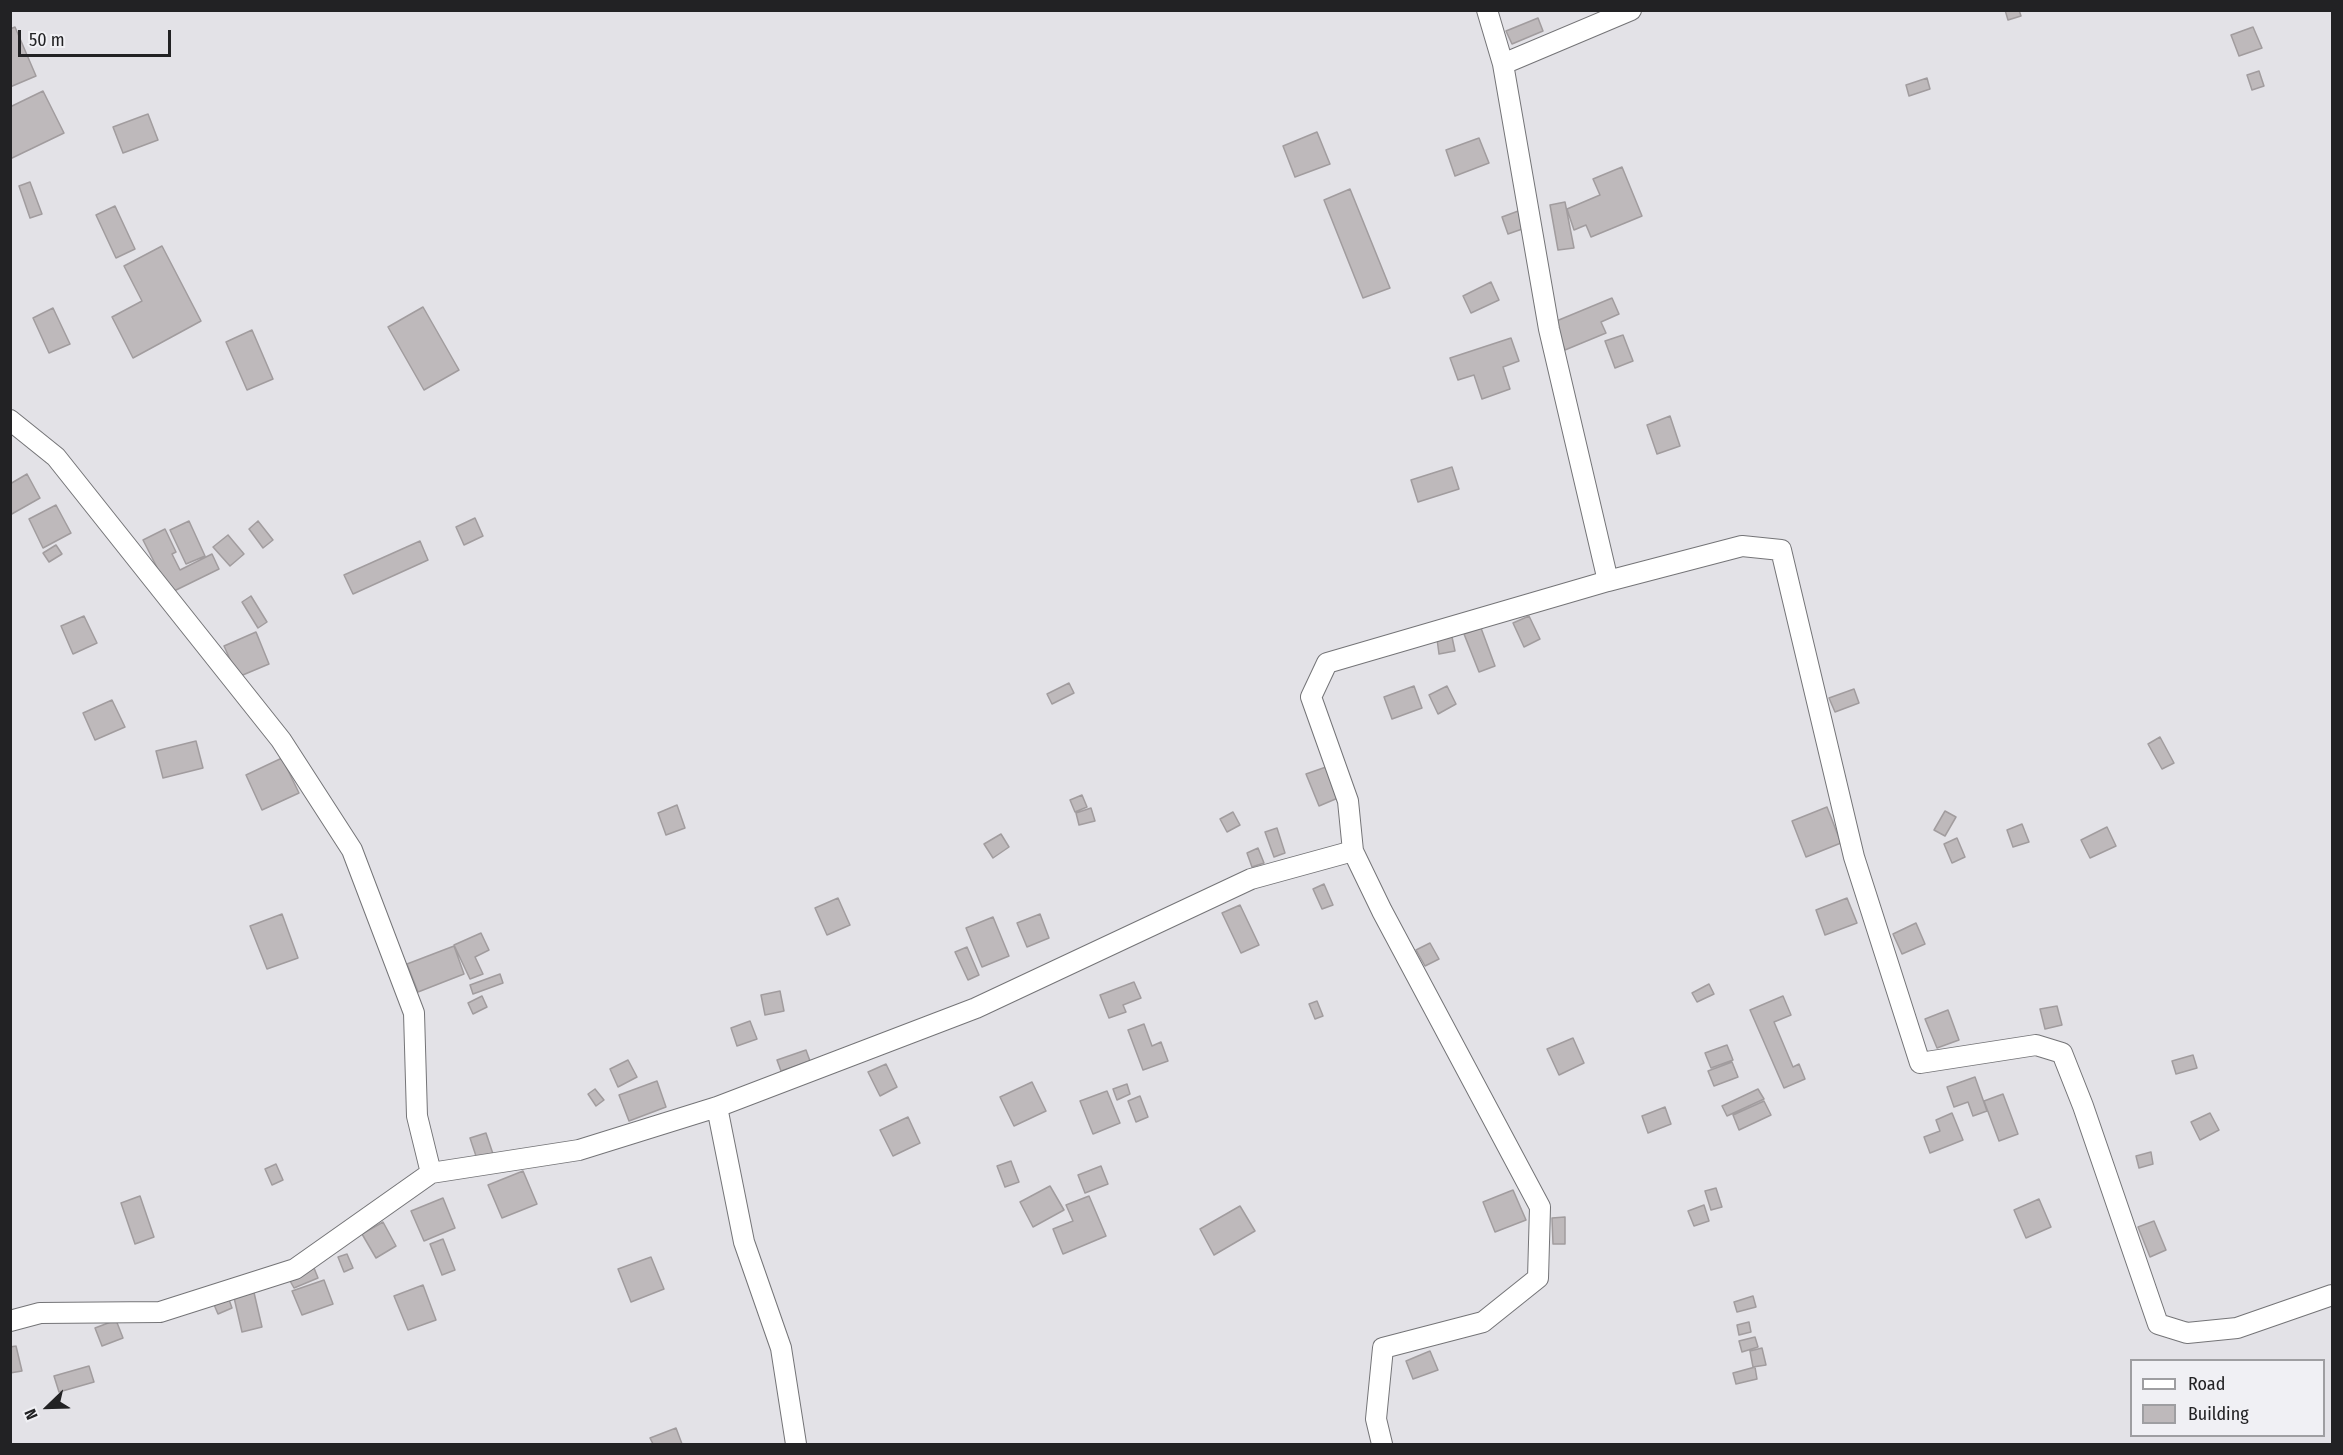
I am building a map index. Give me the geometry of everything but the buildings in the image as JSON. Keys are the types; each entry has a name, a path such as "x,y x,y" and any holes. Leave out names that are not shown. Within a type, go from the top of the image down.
{"street":[{"path":"1487,10 1503,64 1549,329 1608,581"},
{"path":"1503,64 1631,10"},
{"path":"10,420 56,457 100,512 281,740 352,849 414,1012 417,1116 431,1173"},
{"path":"1382,1444 1376,1419 1383,1348 1483,1322 1538,1278 1540,1207 1382,911 1353,851 1348,801 1311,697 1327,663 1608,581 1742,546 1781,550 1854,857 1920,1063 2036,1045 2062,1053 2083,1106 2158,1324 2187,1333 2237,1328 2332,1295"},
{"path":"10,1321 40,1313 160,1312 295,1269 431,1173 579,1150 717,1107 976,1008 1251,879 1353,851"},
{"path":"717,1107 744,1242 781,1348 796,1444"}]}
